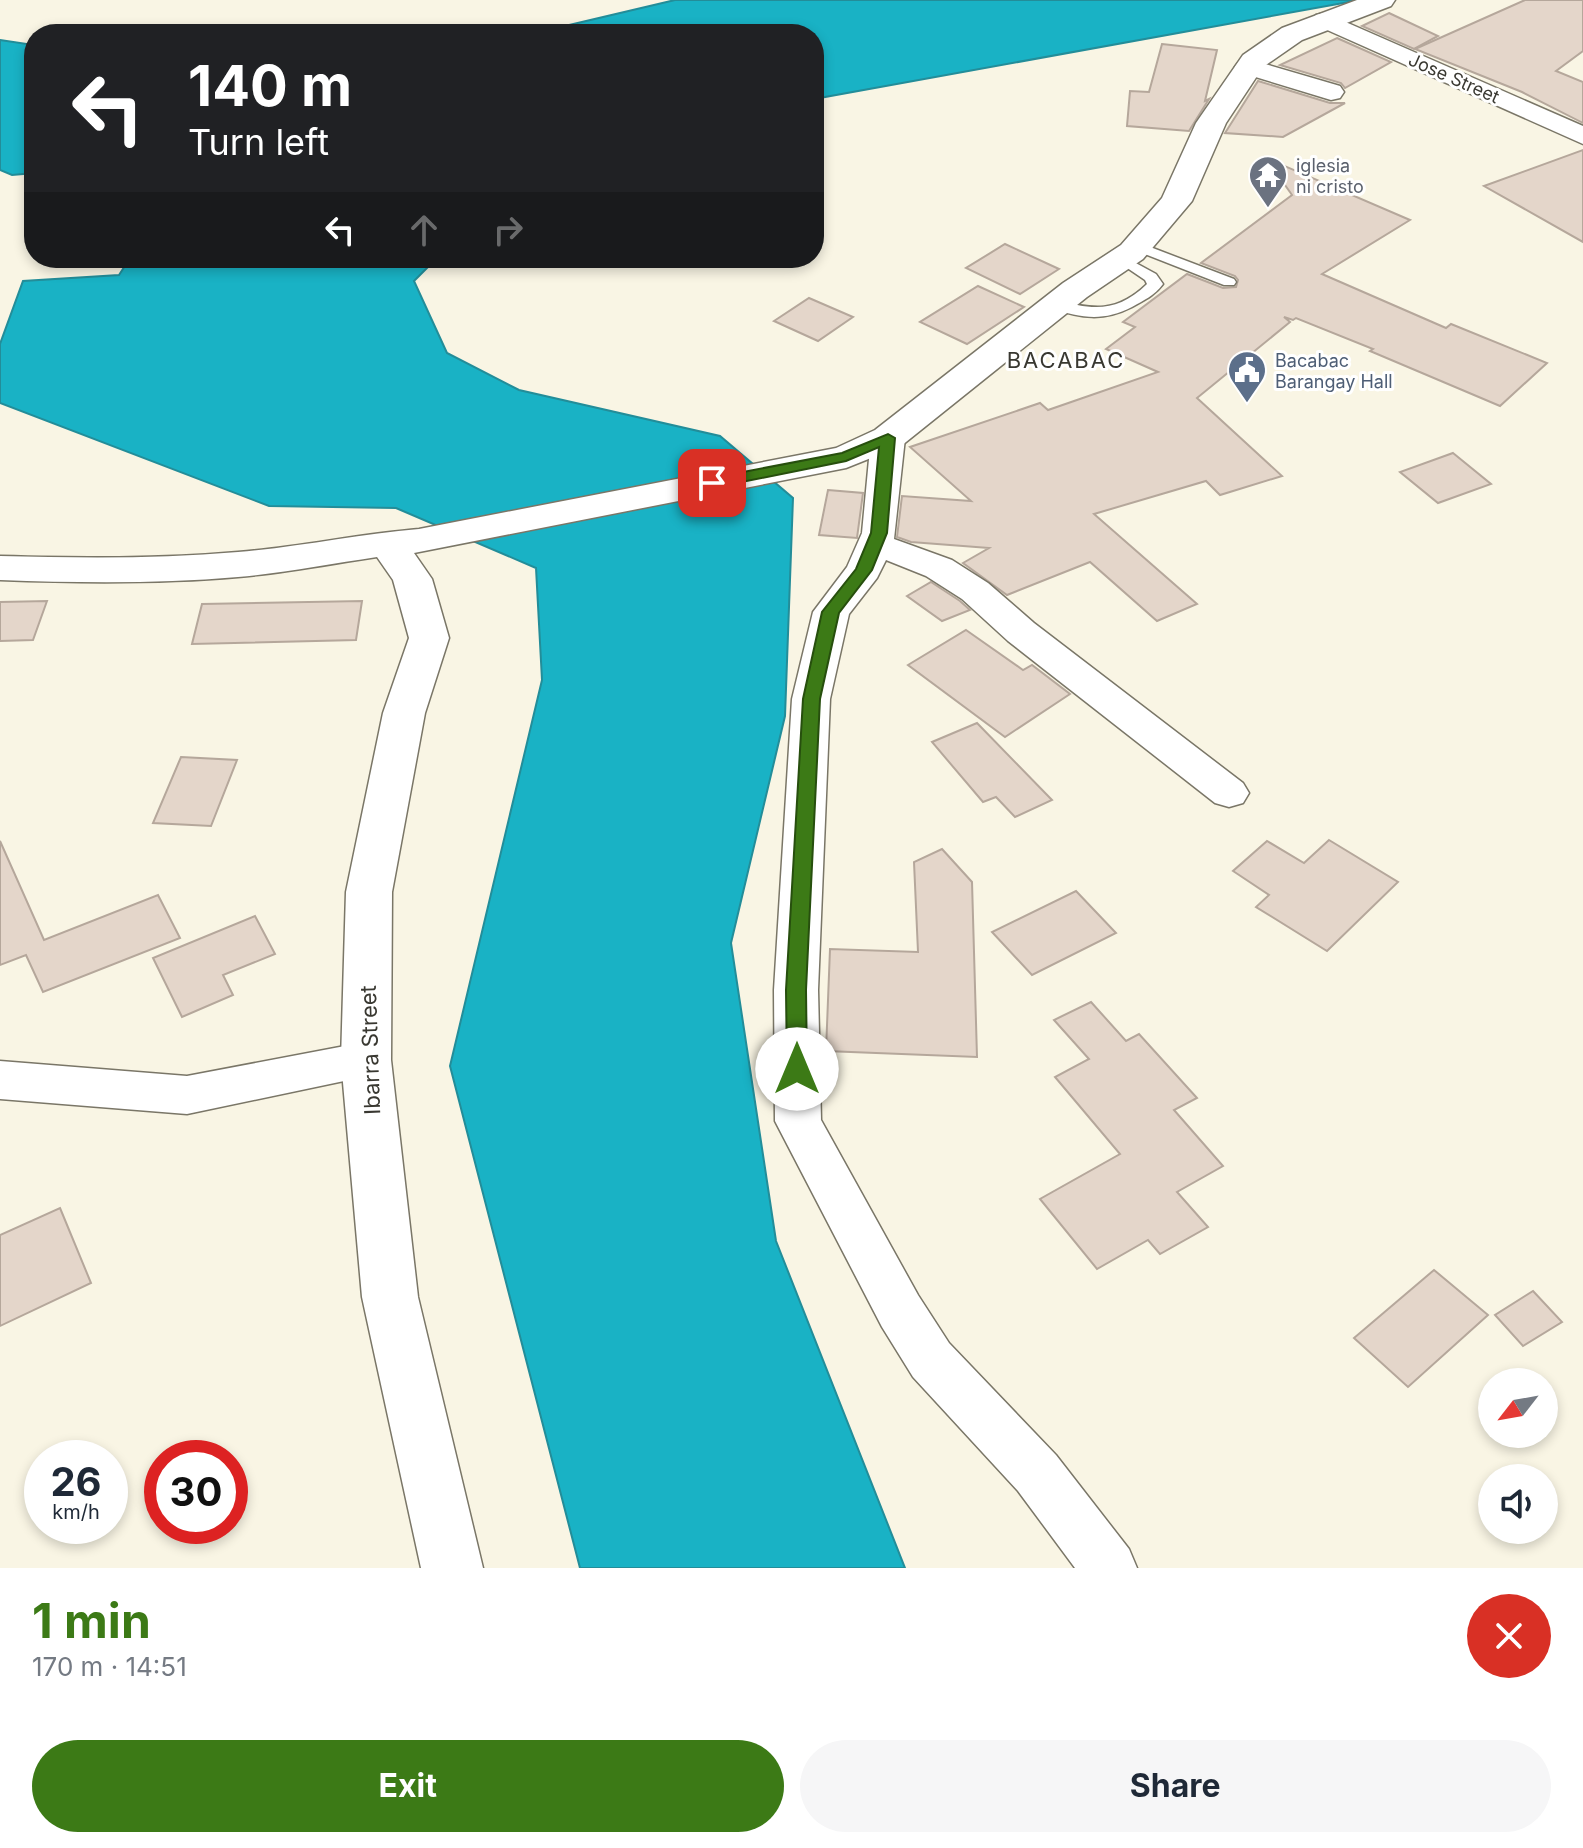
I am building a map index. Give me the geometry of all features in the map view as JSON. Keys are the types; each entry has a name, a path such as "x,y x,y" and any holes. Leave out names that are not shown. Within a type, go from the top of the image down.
{"street":[{"path":"0,568 141,572 274,561 402,542 846,457 888,438 1056,305 1129,252 1176,201 1211,123 1248,67 1292,34 1382,0"},
{"name":"Jose Street","path":"1325,20 1583,136"},
{"path":"1248,67 1331,92"},
{"path":"888,438 879,533 864,570 831,612 811,699 796,990 798,1121 900,1311 931,1360 1037,1473 1109,1568"},
{"name":"Ibarra Street","path":"402,542 429,638 404,713 369,892 366,1060 390,1297 452,1568"},
{"path":"875,544 939,568 975,591 1021,632 1229,793"},
{"path":"0,1080 187,1095 366,1060"}],"lane":[{"path":"1129,252 1229,282"},
{"path":"1056,305 1094,316 1110,314 1149,291 1155,284 1129,252"}],"water":[{"path":"675,0 1360,0 824,97 824,24 573,24"},
{"path":"0,40 24,44 24,174 12,175 0,170"},
{"path":"124,268 427,268 414,281 447,353 519,390 720,436 793,498 785,716 731,943 776,1241 905,1568 580,1568 450,1066 542,680 536,568 396,508 269,506 0,403 0,344 23,281 119,275"}],"building":[{"path":"1525,0 1583,0 1583,51 1556,71 1583,82 1583,123 1522,92 1415,49"},
{"path":"1389,13 1438,36 1414,49 1362,26"},
{"path":"1337,38 1391,62 1345,88 1341,83 1280,65"},
{"path":"1162,44 1217,50 1205,101 1209,99 1189,131 1127,126 1130,91 1149,92"},
{"path":"1258,81 1330,103 1345,103 1283,137 1225,133"},
{"path":"1583,150 1583,242 1484,186"},
{"path":"1266,158 1410,220 1322,274 1446,328 1451,324 1547,363 1500,406 1370,351 1373,349 1296,318 1284,317 1290,322 1197,398 1282,476 1220,495 1206,481 1094,514 1197,604 1157,621 1090,562 1007,595 963,563 989,548 911,542 897,537 902,496 971,501 910,447 1040,403 1048,410 1158,372 1106,349 1135,327 1123,322 1187,274 1223,288 1236,287 1238,280 1235,276 1201,263 1292,195"},
{"path":"1005,244 1059,269 1020,294 966,268"},
{"path":"978,286 1024,307 967,344 920,322"},
{"path":"809,298 853,317 818,341 774,321"},
{"path":"1453,453 1491,484 1438,503 1400,472"},
{"path":"828,490 863,493 857,538 819,535"},
{"path":"931,582 970,610 942,621 907,596"},
{"path":"47,601 33,640 0,641 0,602"},
{"path":"362,601 356,640 192,644 202,604"},
{"path":"966,630 1023,670 1032,665 1070,694 1005,737 908,665"},
{"path":"977,723 1052,800 1015,817 996,797 983,802 932,742"},
{"path":"181,757 237,760 211,826 153,823"},
{"path":"1329,840 1398,882 1327,951 1256,907 1269,895 1233,871 1267,841 1304,863"},
{"path":"0,841 44,940 158,895 180,938 43,992 26,955 0,965"},
{"path":"942,849 972,882 977,1057 826,1051 830,949 918,952 914,862"},
{"path":"1076,891 1116,933 1032,975 992,932"},
{"path":"255,916 275,954 223,975 233,995 182,1017 153,958"},
{"path":"1091,1002 1126,1041 1139,1034 1197,1098 1174,1110 1223,1166 1177,1192 1208,1227 1160,1254 1148,1240 1097,1269 1040,1199 1120,1154 1055,1077 1089,1059 1054,1020"},
{"path":"60,1208 91,1283 0,1326 0,1235"},
{"path":"1434,1270 1488,1315 1408,1387 1354,1338"},
{"path":"1533,1291 1562,1322 1523,1346 1495,1315"}],"place":[{"name":"iglesia ni cristo","path":"1268,209"},
{"name":"Bacabac Barangay Hall","path":"1247,404"}],"district":[{"name":"BACABAC","path":"1066,360"}],"route":[{"path":"712,483 846,457 888,438 879,533 864,570 831,612 811,699 796,990 797,1069"}]}
